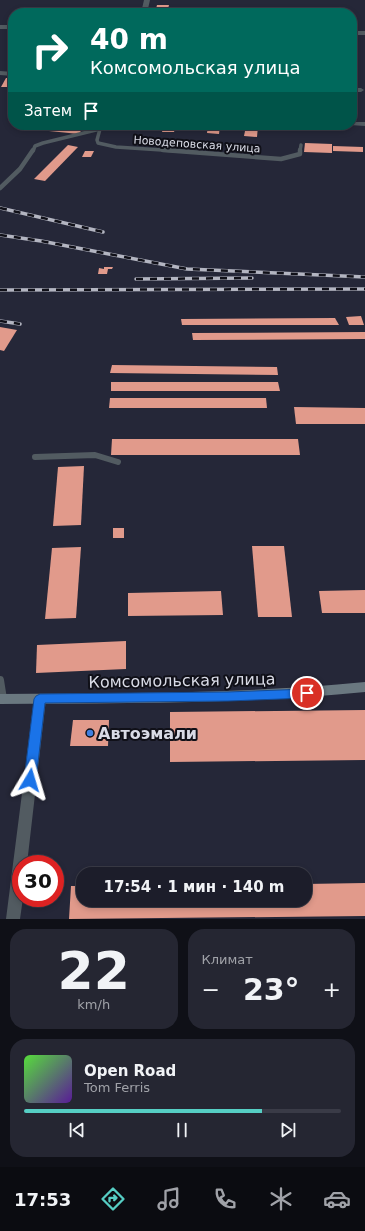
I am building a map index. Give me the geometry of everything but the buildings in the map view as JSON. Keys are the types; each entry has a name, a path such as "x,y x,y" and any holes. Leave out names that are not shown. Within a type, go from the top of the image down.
{"street":[{"name":"Комсомольская улица","path":"2,699 255,696 307,693 365,687"},
{"path":"13,919 40,699"}],"lane":[{"path":"0,188 15,175 33,152 35,146 49,141 90,133 98,130"},
{"name":"Новодеповская улица","path":"100,130 97,140 98,143 116,147 281,159 300,154 301,145"},
{"path":"35,457 95,455 118,462"},
{"path":"0,680 2,699"}],"railway":[{"path":"0,208 103,232"},
{"path":"0,235 41,241 187,269 365,277"},
{"path":"136,279 252,278"},
{"path":"0,290 365,289"},
{"path":"0,321 20,324"}],"place":[{"name":"Автоэмали","path":"90,733"}],"route":[{"path":"30,780 40,699 228,697 307,693"}]}
